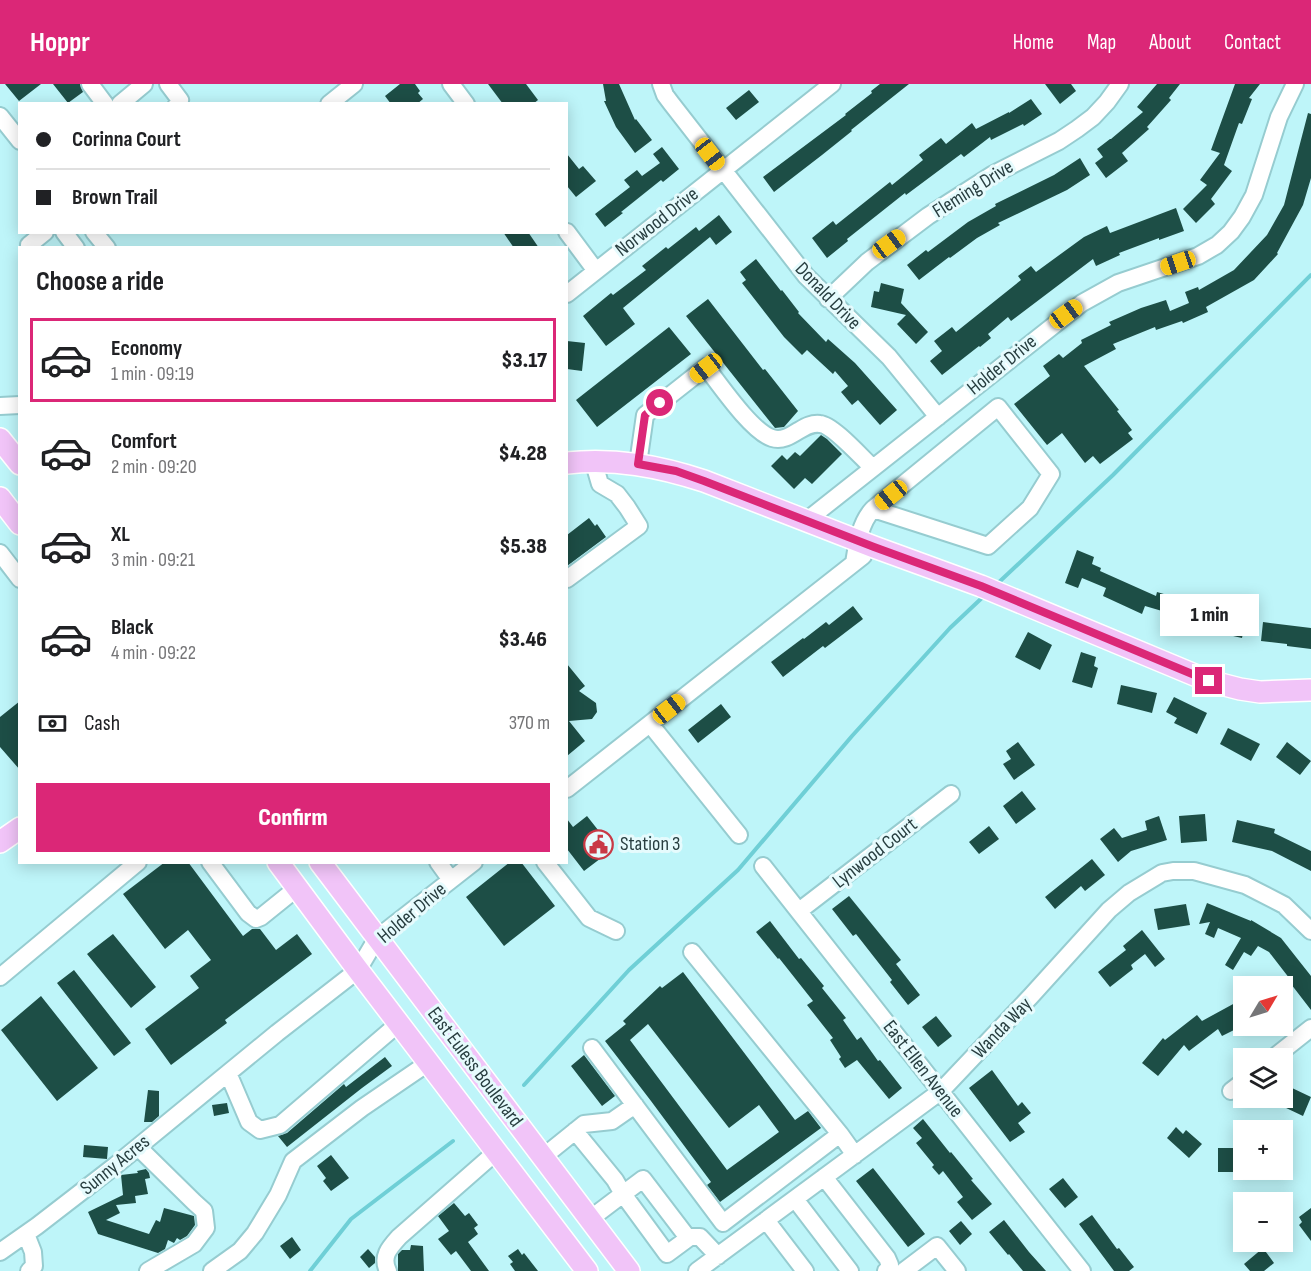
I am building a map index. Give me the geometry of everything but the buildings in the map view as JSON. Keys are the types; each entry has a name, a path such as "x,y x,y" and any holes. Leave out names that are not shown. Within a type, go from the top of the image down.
{"main road":[{"path":"0,439 18,462"},
{"path":"568,463 593,460 638,464 676,471 1002,594 1209,681 1260,692 1311,690"},
{"path":"1,501 18,522"},
{"path":"0,842 18,829"},
{"name":"East Euless Boulevard","path":"279,864 398,1024 587,1271"},
{"name":"East Euless Boulevard","path":"322,864 629,1271"}],"street":[{"path":"90,84 104,102"},
{"path":"122,102 144,84"},
{"path":"168,84 180,100 178,102"},
{"path":"332,102 354,84"},
{"path":"451,84 464,102"},
{"name":"Donald Drive","path":"661,84 671,103 806,276 888,357 938,417"},
{"name":"Norwood Drive","path":"568,293 832,84"},
{"name":"Fleming Drive","path":"828,299 867,262 936,210 992,175 1059,141 1077,129 1093,117 1120,84"},
{"name":"Holder Drive","path":"806,521 1082,303 1118,284 1198,256 1217,245 1231,232 1254,195 1279,117 1295,84"},
{"path":"0,116 18,138"},
{"path":"568,233 596,271"},
{"path":"29,246 43,234"},
{"path":"96,234 105,246"},
{"path":"638,464 645,415 706,368 744,415 765,435 776,439 788,438 811,424 822,424 831,428 873,468"},
{"path":"0,406 18,405"},
{"path":"568,788 854,563 866,544 867,516 873,509 998,407 1051,474 1030,508 988,546 873,509"},
{"path":"568,578 639,526 616,494 600,484 593,460"},
{"path":"0,553 18,576"},
{"path":"650,724 739,835"},
{"name":"Lynwood Court","path":"799,911 951,794"},
{"path":"0,977 136,864"},
{"path":"211,864 248,913 256,919 297,888"},
{"path":"440,864 452,880"},
{"name":"Holder Drive","path":"358,970 377,938 472,864"},
{"path":"548,864 589,918 616,931"},
{"name":"East Ellen Avenue","path":"763,866 1082,1271"},
{"name":"Wanda Way","path":"697,1271 940,1091 1109,910 1129,893 1162,873 1194,871 1245,885 1284,905 1311,931"},
{"path":"692,952 855,1155"},
{"name":"Sunny Acres","path":"0,1252 138,1147 358,970"},
{"path":"228,1073 249,1122 260,1130 280,1125 398,1024"},
{"path":"1286,1048 1311,1028"},
{"path":"592,1048 723,1223 840,1134"},
{"path":"212,1271 240,1251 255,1233 278,1195 293,1161 428,1063"},
{"path":"543,1157 584,1124 612,1121 635,1105"},
{"path":"575,1131 615,1180 622,1194 667,1254 688,1238 700,1237 718,1256"},
{"path":"138,1147 204,1210 206,1228 194,1244 148,1271"},
{"path":"388,1271 385,1260 387,1251 399,1237 496,1152"},
{"path":"825,1177 890,1264 890,1268 886,1271"},
{"path":"590,1219 643,1179 688,1238"},
{"path":"795,1199 850,1271"},
{"path":"766,1220 805,1271"},
{"path":"26,1234 33,1252 34,1266 29,1271"},
{"path":"904,1271 938,1246 957,1271"}],"waterway":[{"path":"997,584 1113,475 1311,275"},
{"path":"524,1085 629,970 738,870 852,736 950,628 985,595"},
{"path":"310,1271 351,1219 453,1141"}],"place":[{"name":"Station 3","path":"599,844"}],"route":[{"path":"660,403 645,415 638,464 676,471 981,586 1209,681"}]}
